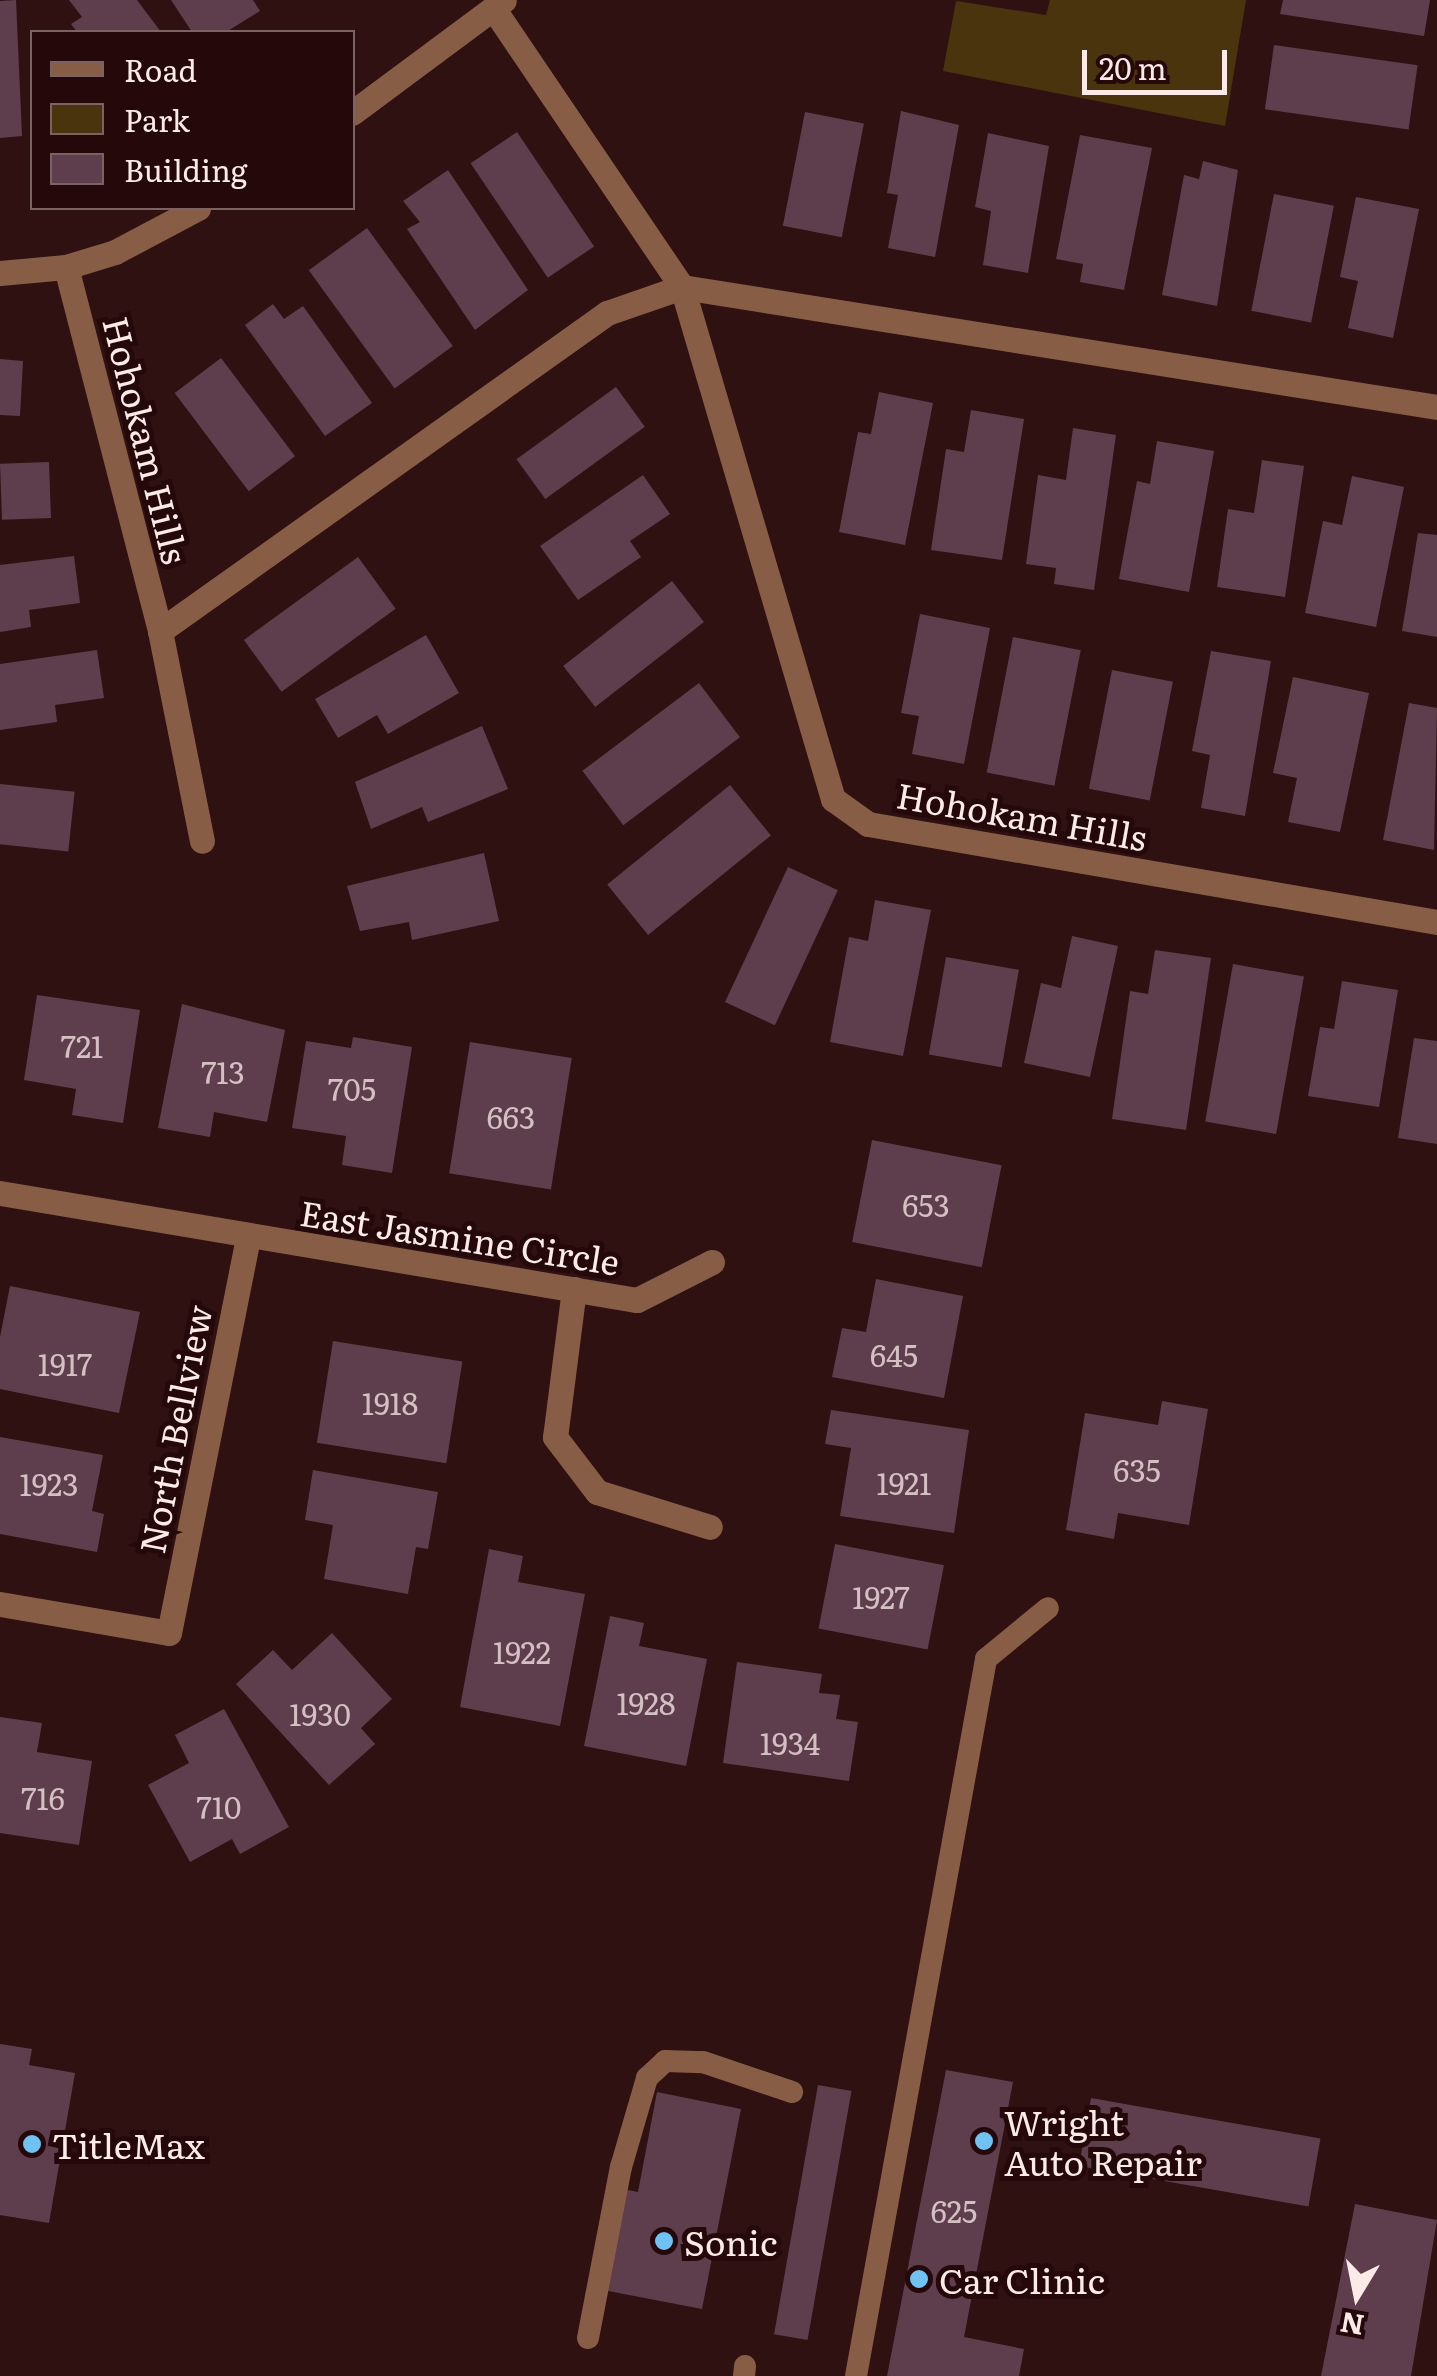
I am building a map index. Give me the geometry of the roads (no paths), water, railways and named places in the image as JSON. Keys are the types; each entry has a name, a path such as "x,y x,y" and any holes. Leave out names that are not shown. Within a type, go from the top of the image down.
{"street":[{"path":"355,111 498,4"},
{"name":"Hohokam Hills","path":"498,4 682,286 833,799 868,824 1437,922"},
{"path":"0,272 66,267 115,252 194,210"},
{"name":"Hohokam Hills","path":"66,267 160,631 202,841"},
{"name":"Hohokam Hills","path":"160,631 607,313 682,286 1436,403"},
{"name":"East Jasmine Circle","path":"0,1193 248,1238 638,1300 712,1262"},
{"name":"North Bellview","path":"0,1604 169,1633 248,1238"},
{"path":"574,1290 555,1437 597,1492 710,1527"}],"lane":[{"path":"856,2376 986,1658 1048,1608"},
{"path":"588,2338 621,2166 647,2078 665,2062 702,2062 792,2092"}],"place":[{"name":"Wright Auto Repair","path":"984,2141"},
{"name":"TitleMax","path":"32,2144"},
{"name":"Sonic","path":"664,2241"},
{"name":"Car Clinic","path":"919,2279"}]}
